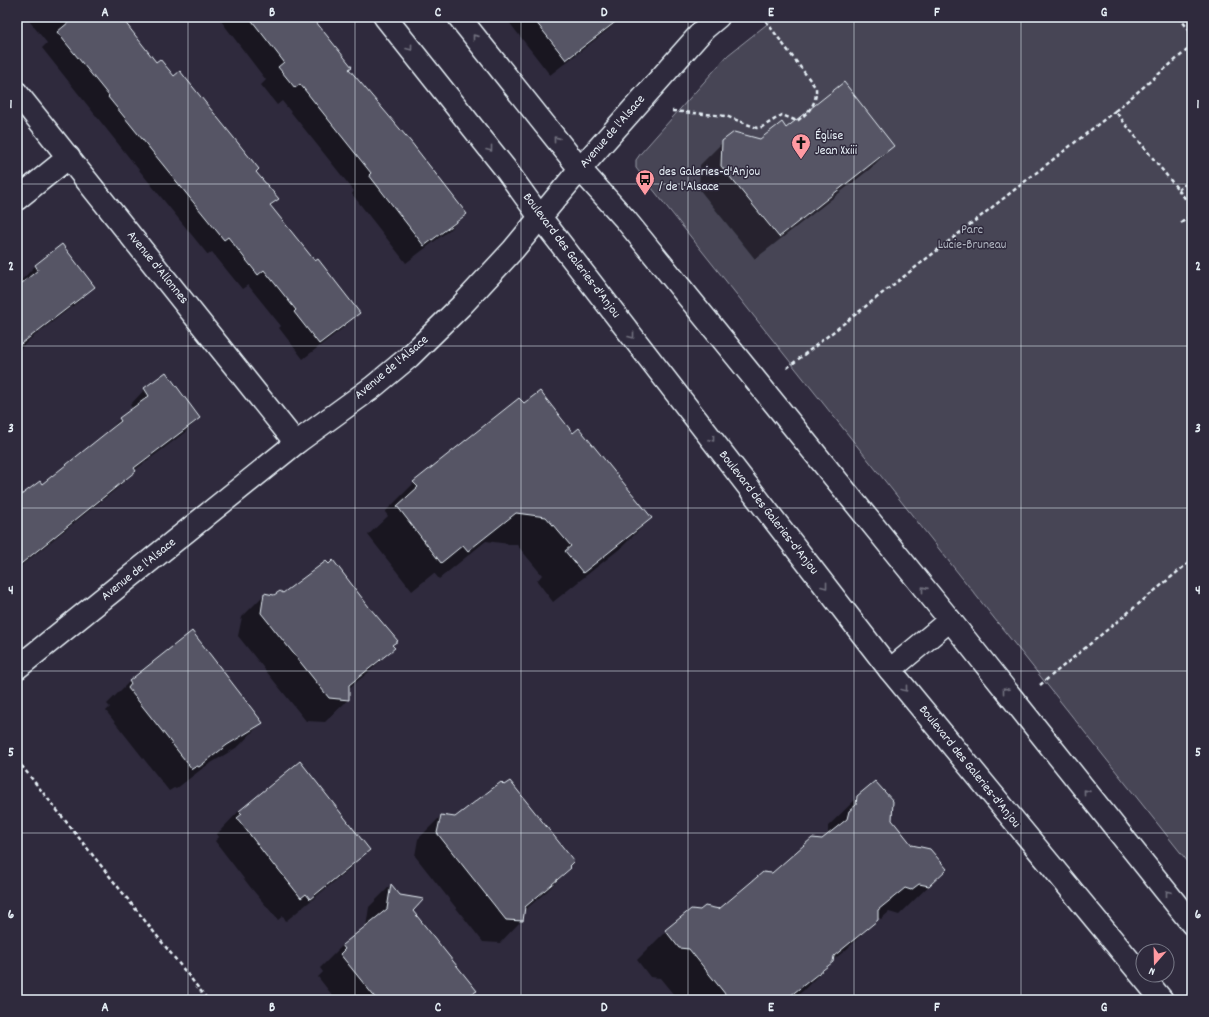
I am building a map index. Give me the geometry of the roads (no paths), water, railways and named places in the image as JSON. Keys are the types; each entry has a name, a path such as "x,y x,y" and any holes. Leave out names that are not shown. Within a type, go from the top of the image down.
{"street":[{"name":"Boulevard des Galeries-d'Anjou","path":"385,17 504,167 540,217 890,670 1162,1000"},
{"path":"458,17 580,169 625,219 950,620 1192,924"},
{"name":"Avenue de l'Alsace","path":"17,668 296,443 373,387 409,357 461,306 508,255 580,169 705,28 718,17"},
{"name":"Avenue d'Allonnes","path":"17,93 296,443"},
{"path":"17,199 69,157"},
{"path":"890,670 950,620"}],"place":[{"name":"Église Jean Xxiii","path":"801,160"},
{"name":"des Galeries-d'Anjou / de l'Alsace","path":"645,196"}],"park label":[{"name":"Parc Lucie-Bruneau","path":"972,238"}]}
